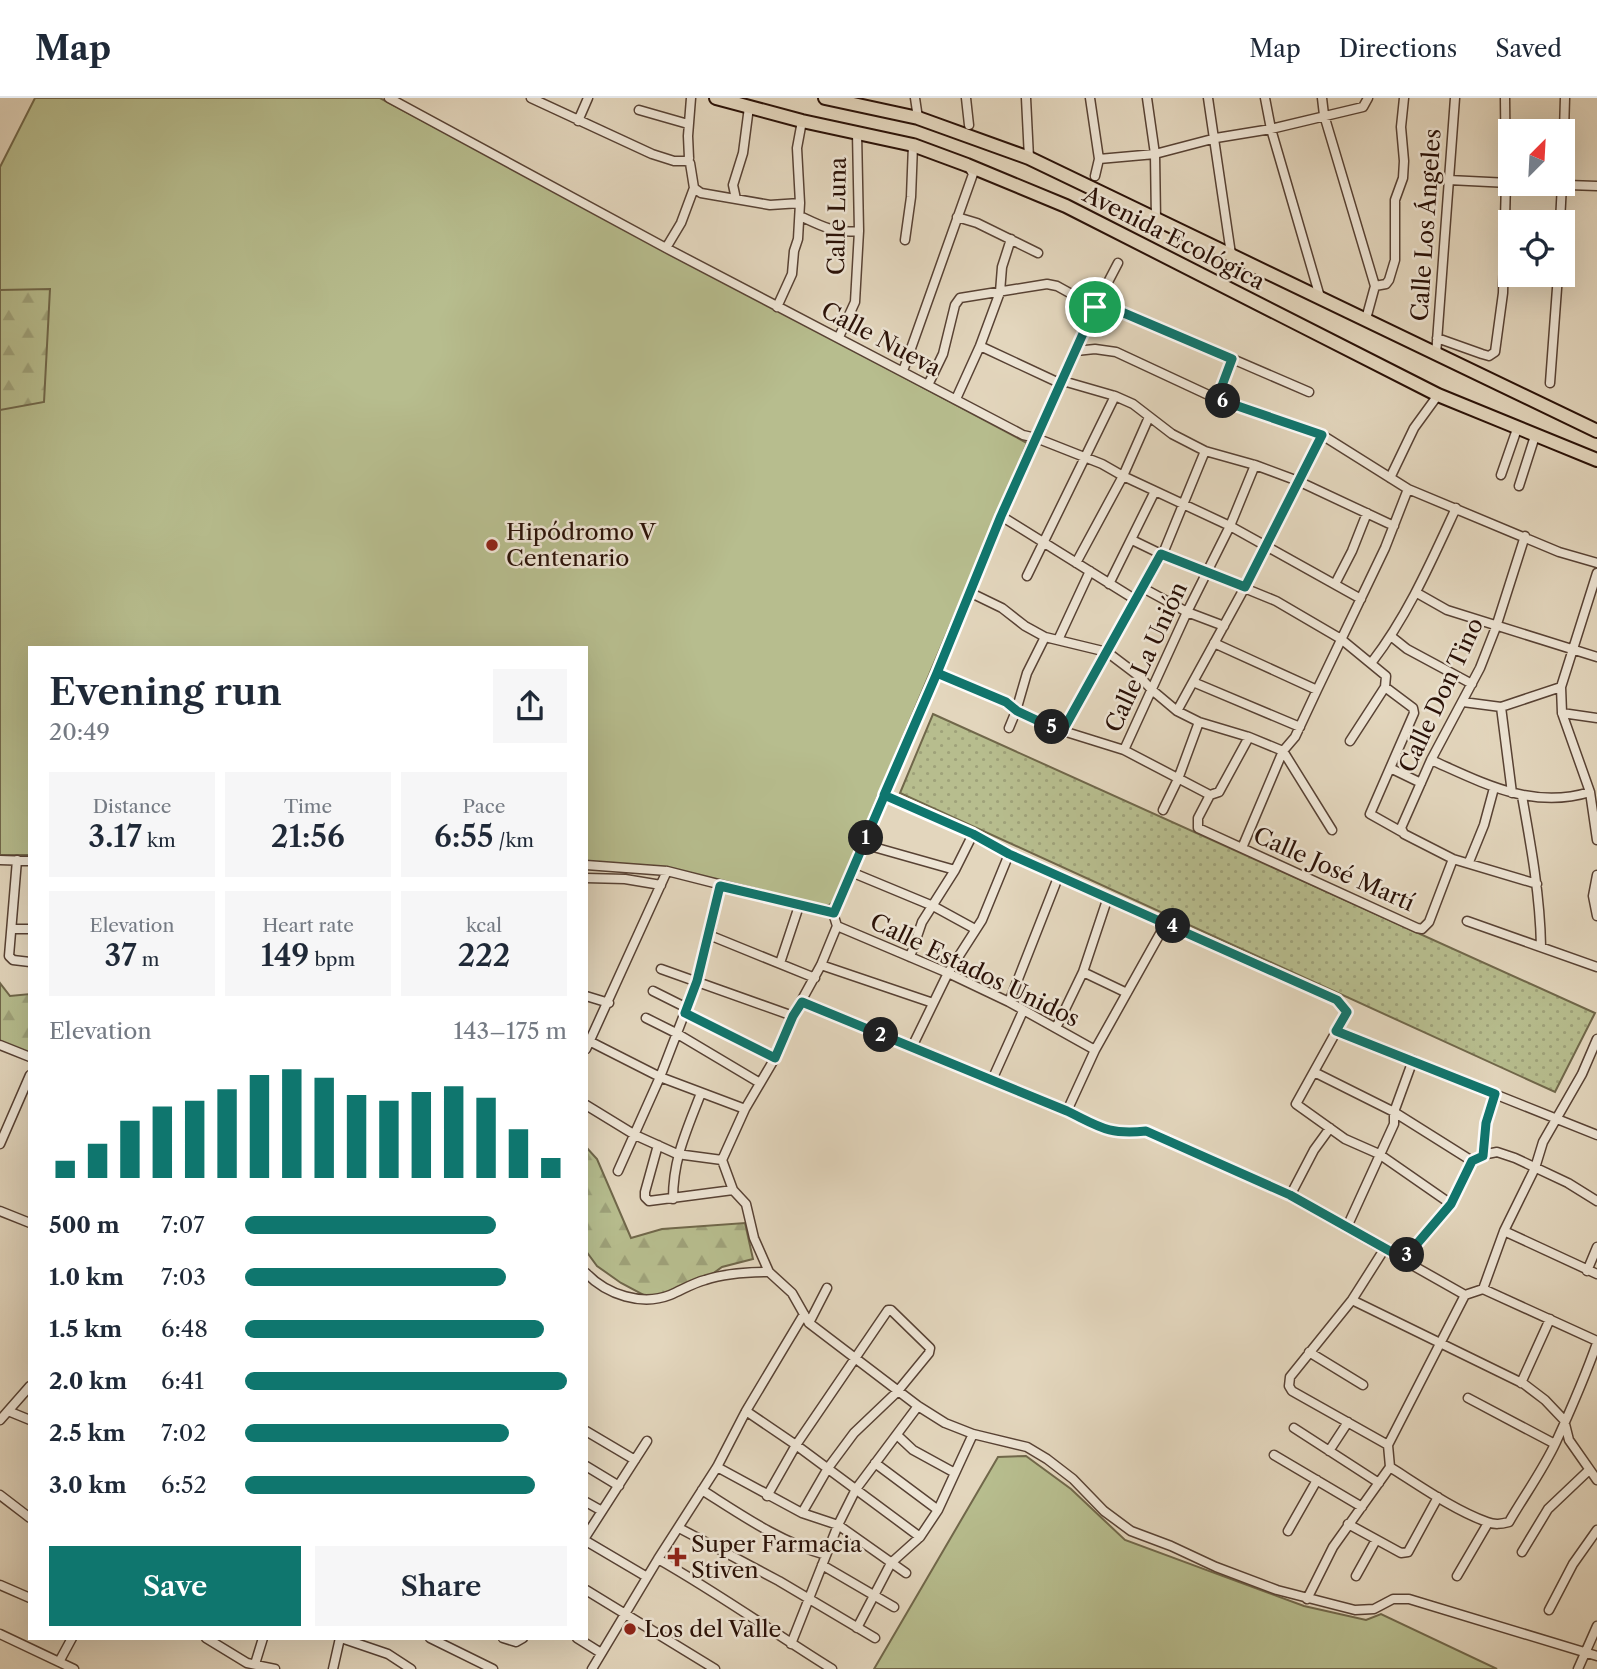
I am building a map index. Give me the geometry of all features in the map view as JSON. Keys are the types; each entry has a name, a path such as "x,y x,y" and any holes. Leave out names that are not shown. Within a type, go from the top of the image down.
{"main road":[{"name":"Avenida Ecológica","path":"716,98 802,121 912,145 967,165 1066,206 1438,395 1597,460"},
{"name":"Avenida Ecológica","path":"825,98 918,118 1030,158 1597,431"}],"street":[{"name":"Calle Nueva","path":"389,98 666,248 1023,435 1102,464 1230,526 1361,599"},
{"path":"531,98 652,155 674,161 688,161"},
{"path":"578,121 588,98"},
{"path":"666,248 681,223 694,188 688,161 691,98"},
{"path":"915,98 918,118"},
{"path":"966,98 969,125"},
{"path":"1026,98 1030,158"},
{"path":"1090,98 1099,159 1095,176"},
{"path":"1147,98 1155,154 1156,220"},
{"path":"1208,98 1231,254"},
{"path":"1265,98 1270,129 1320,297"},
{"path":"1322,98 1324,115 1376,286 1366,319"},
{"path":"1376,286 1386,285 1390,280 1395,260 1395,200 1404,169 1404,98"},
{"name":"Calle Los Ángeles","path":"1436,355 1455,98"},
{"path":"1505,98 1506,119"},
{"path":"1565,119 1566,98"},
{"path":"1099,159 1155,154 1216,138 1270,129 1363,107 1367,101"},
{"path":"736,199 733,185 743,153 749,107"},
{"path":"639,110 688,124"},
{"path":"777,307 792,274 800,216 797,148 802,121"},
{"name":"Calle Luna","path":"839,337 855,302 859,231 857,133"},
{"path":"905,240 911,197 912,145"},
{"path":"902,371 972,180 973,174 967,165"},
{"path":"1449,180 1498,182"},
{"path":"1575,185 1597,186"},
{"path":"694,188 701,192 770,205 800,203"},
{"path":"1437,338 1489,356 1495,352 1503,293 1507,196"},
{"path":"800,216 833,231 859,231"},
{"path":"957,217 1038,253"},
{"path":"956,399 1000,292 1002,267 1011,239"},
{"path":"1118,263 1001,516 834,913 837,926 816,978 793,1016 775,1058 744,1110 722,1160 733,1189 746,1204 754,1238 769,1272 792,1293 809,1324 857,1358 897,1392 944,1423 973,1434 1027,1447 1047,1459 1130,1531 1228,1571 1307,1599 1355,1610 1374,1609 1393,1599 1409,1599 1597,1656"},
{"path":"928,385 943,354 954,305 960,298 1052,284 1310,392"},
{"path":"1550,383 1557,287"},
{"path":"980,346 1055,381 1115,396 1133,404 1172,434 1205,451 1298,481 1394,526"},
{"path":"1076,351 1095,349 1116,352 1217,399 1322,435 1408,489 1559,552 1597,564"},
{"path":"1217,399 1232,359"},
{"path":"1390,478 1414,428 1438,395"},
{"path":"1027,576 1115,396"},
{"path":"1076,563 1123,476 1149,417"},
{"path":"1501,475 1517,429"},
{"path":"1177,710 1245,587 1322,435"},
{"path":"1519,486 1535,436"},
{"path":"1062,732 1161,554 1205,451"},
{"name":"Calle La Unión","path":"1124,750 1186,612 1230,526 1255,465"},
{"path":"1242,848 1283,751 1295,737 1361,599 1408,489"},
{"path":"1110,584 1156,491"},
{"path":"1372,663 1392,637 1417,593 1456,508"},
{"path":"1335,584 1367,513"},
{"path":"1001,516 1136,600"},
{"name":"Calle Don Tino","path":"1401,830 1431,760 1472,684 1496,627 1525,536"},
{"path":"1132,540 1276,601 1341,639 1372,663 1386,676 1385,687 1350,741"},
{"path":"1058,640 1090,571"},
{"path":"1597,573 1561,687 1562,713 1590,792 1597,840"},
{"path":"1143,589 1186,612 1224,626"},
{"path":"969,592 1002,608 1045,637 1107,652 1177,710 1199,722 1249,737 1283,751 1332,830"},
{"path":"1417,593 1447,610 1597,657"},
{"path":"1009,727 1017,711 1027,673 1045,637"},
{"path":"1392,637 1407,649 1472,684"},
{"path":"1214,643 1317,691"},
{"path":"937,673 1006,702 1017,711 1062,732 1124,750 1210,795 1219,792 1249,737"},
{"path":"1193,682 1300,727"},
{"path":"1385,687 1414,710 1370,814 1453,859 1536,884"},
{"path":"1463,702 1501,707 1561,687"},
{"path":"1501,707 1512,793"},
{"path":"1562,713 1597,718"},
{"path":"1163,810 1178,779 1199,722"},
{"path":"1431,760 1494,788 1522,796 1570,798 1590,792"},
{"path":"1390,768 1421,783"},
{"path":"1585,780 1597,783"},
{"path":"1469,862 1494,788"},
{"path":"884,795 973,834 1009,854 1337,1000 1347,1012 1296,1104 1345,1139 1379,1154 1451,1204"},
{"name":"Calle José Martí","path":"1210,795 1198,818 1198,828 1422,929 1429,922 1453,859"},
{"path":"1522,796 1532,841 1541,946"},
{"path":"910,957 922,922 955,870 973,834"},
{"path":"863,844 955,870"},
{"path":"912,1047 948,973 982,920 1009,854"},
{"path":"0,860 28,861"},
{"path":"17,860 9,956 13,960 28,962"},
{"path":"588,865 667,872 834,913"},
{"path":"667,872 589,1045 744,1110"},
{"path":"851,872 933,906 975,929"},
{"path":"1009,1002 1059,875"},
{"path":"1597,875 1593,896 1597,916"},
{"path":"588,878 661,884"},
{"path":"618,1171 660,1077 697,981 720,886"},
{"path":"1056,1028 1083,972 1108,897"},
{"path":"780,963 799,905"},
{"path":"1467,921 1597,967"},
{"path":"1067,1111 1095,1050 1166,923"},
{"name":"Calle Estados Unidos","path":"837,926 1009,1002 1095,1050"},
{"path":"12,929 28,929"},
{"path":"709,935 816,978"},
{"path":"821,965 933,1003"},
{"path":"661,968 793,1016"},
{"path":"1083,972 1127,993"},
{"path":"653,991 775,1058"},
{"path":"588,997 609,1003"},
{"path":"802,1002 1110,1131 1146,1131 1290,1195 1465,1295"},
{"path":"992,1080 1023,1011"},
{"path":"646,1018 760,1083"},
{"path":"1336,1031 1597,1135"},
{"path":"1483,1289 1504,1231 1535,1168 1543,1142 1582,1074 1597,1039"},
{"path":"0,1045 28,1056"},
{"path":"1347,1227 1394,1124 1394,1112 1413,1060"},
{"path":"1314,1072 1394,1112 1472,1161"},
{"path":"0,1144 28,1080"},
{"path":"673,1199 677,1154 701,1093"},
{"path":"1483,1156 1486,1123 1495,1094"},
{"path":"588,1106 635,1135 677,1154 722,1160"},
{"path":"1290,1195 1314,1150 1330,1128"},
{"path":"658,1145 645,1197 649,1201 733,1189"},
{"path":"1404,1259 1451,1204 1472,1161 1483,1156 1497,1152 1568,1183 1597,1201"},
{"path":"0,1211 28,1222"},
{"path":"1504,1231 1597,1274"},
{"path":"1587,1271 1597,1247"},
{"path":"1385,1248 1352,1300 1290,1377 1289,1386 1292,1391 1388,1445"},
{"path":"588,1274 614,1292 643,1300 669,1295 718,1276 747,1271 769,1272"},
{"path":"809,1324 827,1288"},
{"path":"1307,1599 1348,1524 1390,1467 1388,1445 1465,1295 1483,1289 1597,1342 1580,1392 1564,1420 1555,1444 1509,1522 1488,1523 1438,1497 1390,1467"},
{"path":"1352,1300 1521,1383 1545,1400 1564,1420 1569,1440 1588,1471 1597,1479"},
{"path":"767,1496 796,1445 888,1310 900,1318 930,1348 929,1353 897,1392 854,1433 828,1468 802,1513"},
{"path":"592,1669 717,1467 746,1411 804,1314"},
{"path":"1521,1383 1550,1320"},
{"path":"1309,1352 1363,1385"},
{"path":"0,1420 28,1388"},
{"path":"1468,1398 1555,1444"},
{"path":"791,1644 838,1525 856,1489 918,1406"},
{"path":"8,1411 28,1419"},
{"path":"746,1411 920,1537"},
{"path":"1329,1451 1348,1422"},
{"path":"1294,1428 1379,1483"},
{"path":"588,1432 635,1461"},
{"path":"858,1628 891,1563 920,1537 938,1510 973,1434"},
{"path":"897,1435 913,1450 955,1473"},
{"path":"588,1536 648,1441"},
{"path":"1274,1455 1362,1507"},
{"path":"875,1463 938,1510"},
{"path":"588,1467 619,1486"},
{"path":"717,1467 802,1513 838,1525 906,1573"},
{"path":"1521,1552 1548,1509 1588,1471"},
{"path":"1288,1531 1317,1480"},
{"path":"702,1490 764,1530 797,1547 826,1555"},
{"path":"0,1495 28,1516"},
{"path":"1348,1524 1401,1553 1408,1552 1438,1497"},
{"path":"588,1503 602,1511"},
{"path":"1457,1576 1488,1523"},
{"path":"679,1528 779,1581 875,1637"},
{"path":"1549,1610 1573,1563 1597,1530"},
{"path":"588,1540 647,1577"},
{"path":"1356,1576 1376,1540"},
{"path":"658,1559 717,1593 817,1665 832,1669"},
{"path":"822,1565 894,1607"},
{"path":"0,1585 28,1597"},
{"path":"588,1591 715,1669"},
{"path":"1578,1669 1597,1626"},
{"path":"0,1634 74,1669"},
{"path":"59,1662 71,1640"},
{"path":"212,1640 249,1665 275,1669"},
{"path":"249,1665 262,1640"},
{"path":"333,1669 340,1640"},
{"path":"346,1640 388,1654 411,1669"},
{"path":"439,1640 493,1669"},
{"path":"580,1640 601,1653"}],"green space":[{"name":"Hipódromo V Centenario","path":"35,98 380,98 1027,443 833,902 821,905 709,879 588,862 588,646 28,646 28,855 0,855 0,167"},
{"path":"50,289 44,402 0,410 0,290"},
{"path":"933,714 1595,1013 1555,1092 900,793"},
{"path":"0,983 10,996 28,994 28,1056 0,1041"},
{"path":"588,1149 597,1159 631,1238 662,1229 745,1223 753,1259 722,1267 704,1280 651,1299 597,1266 588,1254"},
{"path":"1026,1456 1071,1489 1125,1540 1304,1606 1366,1620 1381,1614 1497,1669 874,1669 998,1457"}],"place":[{"name":"Hipódromo V Centenario","path":"492,545"},
{"name":"Super Farmacia Stiven","path":"677,1557"},
{"name":"Los del Valle","path":"630,1629"}],"route":[{"path":"1098,302 1232,359 1217,399 1322,435 1245,587 1161,554 1062,732 1017,711 1006,702 937,673 884,795 973,834 1009,854 1337,1000 1347,1012 1336,1031 1495,1094 1486,1123 1483,1156 1472,1161 1451,1204 1404,1259 1290,1195 1146,1131 1110,1131 802,1002 775,1058 685,1013 697,981 720,886 834,913 1001,516 1095,307 1098,302"}]}
